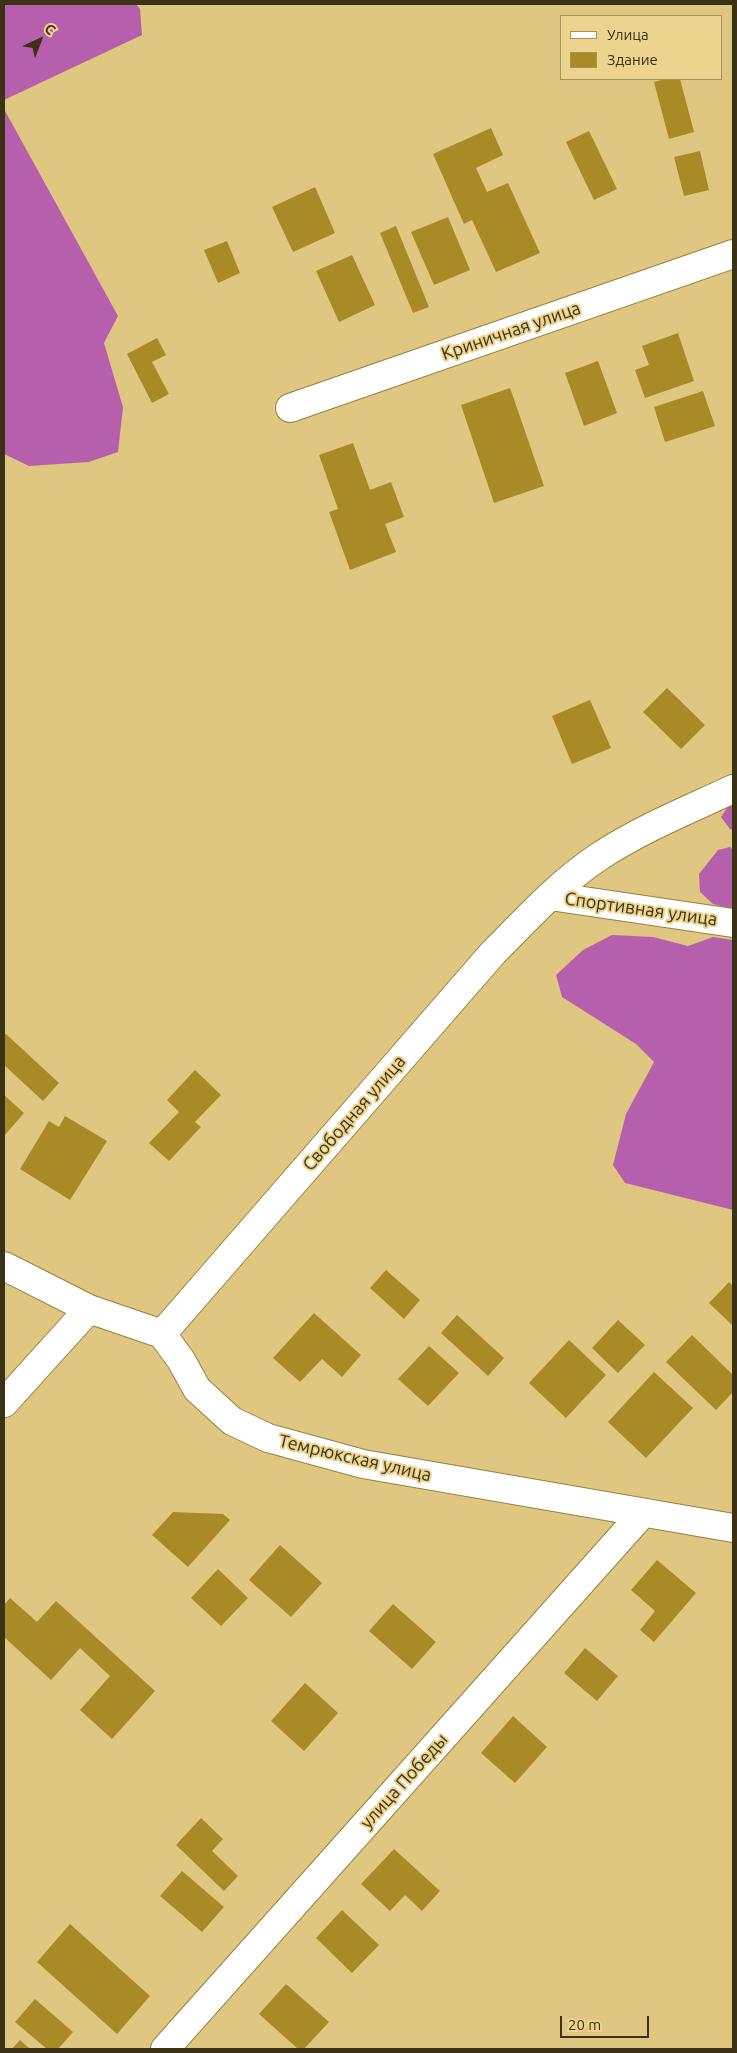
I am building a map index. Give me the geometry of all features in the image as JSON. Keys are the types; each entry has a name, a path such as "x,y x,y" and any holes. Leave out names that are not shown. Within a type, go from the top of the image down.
{"street":[{"name":"Криничная улица","path":"290,408 733,254"},
{"name":"Свободная улица","path":"162,1334 492,954 550,896 599,857 615,847 649,828 733,789"},
{"name":"Спортивная улица","path":"550,896 733,923"},
{"path":"4,1266 89,1309 162,1334"},
{"path":"4,1403 89,1309"},
{"name":"Темрюкская улица","path":"162,1334 181,1360 197,1389 232,1421 268,1438 363,1464 642,1514 733,1528"},
{"name":"улица Победы","path":"165,2049 642,1514"}],"shaded area":[{"path":"4,4 136,4 140,9 142,35 4,100"},
{"path":"4,109 118,316 104,343 123,407 118,452 89,462 29,466 4,454"},
{"path":"733,803 733,830 730,829 721,817 729,805"},
{"path":"730,847 733,850 733,909 713,904 700,892 699,874 718,850"},
{"path":"612,935 653,937 688,946 713,937 733,940 733,1210 625,1183 613,1165 626,1114 654,1062 636,1044 562,997 556,975 583,950"}],"building":[{"path":"680,80 694,132 669,139 654,82"},
{"path":"491,128 503,155 476,168 487,192 508,183 540,253 496,272 472,220 464,224 433,154"},
{"path":"589,131 617,189 594,200 566,142"},
{"path":"700,151 709,190 684,196 674,157"},
{"path":"315,187 335,233 293,252 272,207"},
{"path":"448,217 470,270 434,285 411,232"},
{"path":"396,226 429,307 413,313 380,233"},
{"path":"227,241 240,273 218,283 204,250"},
{"path":"352,255 375,305 339,322 316,271"},
{"path":"678,333 694,381 645,398 635,370 649,365 642,346"},
{"path":"157,338 166,355 152,362 169,394 152,403 127,354"},
{"path":"598,361 617,413 584,426 565,373"},
{"path":"510,388 544,486 494,503 461,405"},
{"path":"703,391 715,426 665,442 654,407"},
{"path":"353,443 370,490 391,482 404,517 385,524 396,552 350,570 329,512 338,509 319,455"},
{"path":"667,688 705,725 681,749 643,712"},
{"path":"590,700 611,748 572,764 552,716"},
{"path":"6,1034 59,1083 43,1101 4,1065 4,1036"},
{"path":"195,1070 221,1095 195,1122 201,1127 169,1161 149,1143 179,1112 167,1100"},
{"path":"4,1095 24,1113 4,1136"},
{"path":"65,1116 107,1141 70,1200 20,1169 49,1121 59,1127"},
{"path":"386,1270 420,1300 404,1319 370,1288"},
{"path":"729,1282 733,1286 733,1326 709,1303"},
{"path":"314,1313 361,1355 342,1377 322,1359 300,1382 273,1358"},
{"path":"457,1315 504,1358 488,1376 441,1333"},
{"path":"618,1320 645,1345 618,1373 592,1348"},
{"path":"692,1335 733,1375 733,1392 716,1410 666,1362"},
{"path":"569,1340 606,1375 566,1418 529,1383"},
{"path":"429,1346 459,1373 428,1406 398,1379"},
{"path":"654,1372 693,1408 646,1458 608,1422"},
{"path":"173,1512 223,1514 230,1520 188,1567 152,1535"},
{"path":"280,1545 322,1583 291,1617 249,1580"},
{"path":"657,1560 696,1593 654,1642 640,1630 655,1611 631,1590"},
{"path":"218,1569 248,1598 221,1626 191,1598"},
{"path":"10,1598 37,1622 56,1601 155,1691 112,1739 80,1710 110,1676 80,1648 51,1680 4,1637 4,1605"},
{"path":"393,1604 436,1642 412,1669 369,1631"},
{"path":"585,1648 618,1676 597,1701 564,1673"},
{"path":"305,1683 338,1713 304,1751 271,1721"},
{"path":"513,1716 547,1747 515,1783 481,1753"},
{"path":"201,1818 223,1839 212,1851 238,1876 224,1891 176,1845"},
{"path":"394,1849 440,1891 422,1911 405,1895 390,1911 361,1884"},
{"path":"182,1871 224,1907 202,1932 160,1896"},
{"path":"342,1910 379,1945 352,1973 316,1938"},
{"path":"70,1924 150,1996 117,2034 37,1962"},
{"path":"286,1984 329,2022 304,2049 298,2049 259,2014"},
{"path":"35,1999 73,2032 58,2049 47,2049 15,2022"},
{"path":"20,2040 30,2049 12,2049"}]}
